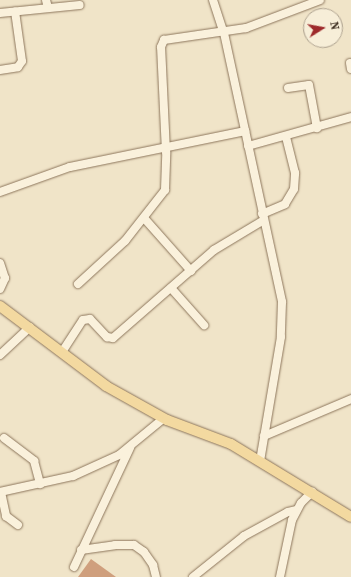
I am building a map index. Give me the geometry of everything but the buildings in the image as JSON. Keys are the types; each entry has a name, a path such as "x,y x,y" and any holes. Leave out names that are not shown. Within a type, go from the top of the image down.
{"main road":[{"path":"0,306 30,327 106,386 164,418 231,444 351,517"}],"street":[{"path":"213,0 223,31 278,284 282,318 281,337 260,461"},
{"path":"78,284 106,260 144,218 165,190 162,43 167,38 223,31 268,22 320,0"},
{"path":"0,13 47,4 80,5"},
{"path":"0,70 18,67 22,61 15,11"},
{"path":"288,88 309,85 317,128"},
{"path":"248,146 317,128 351,116"},
{"path":"0,192 52,172 165,146 245,132"},
{"path":"62,352 83,320 90,319 107,337 113,338 230,238 285,204 294,189 295,173 286,136"},
{"path":"144,218 191,271"},
{"path":"0,263 5,278 0,289"},
{"path":"171,288 204,325"},
{"path":"0,355 30,327"},
{"path":"264,436 351,398"},
{"path":"18,525 6,516 0,492 73,476 119,456 164,418"},
{"path":"4,438 34,461 40,484"},
{"path":"74,567 130,447"},
{"path":"280,577 287,538 296,510 312,492"},
{"path":"192,577 244,536 288,512 296,510"},
{"path":"82,550 115,545 134,545 144,552 153,565 156,577"}]}
